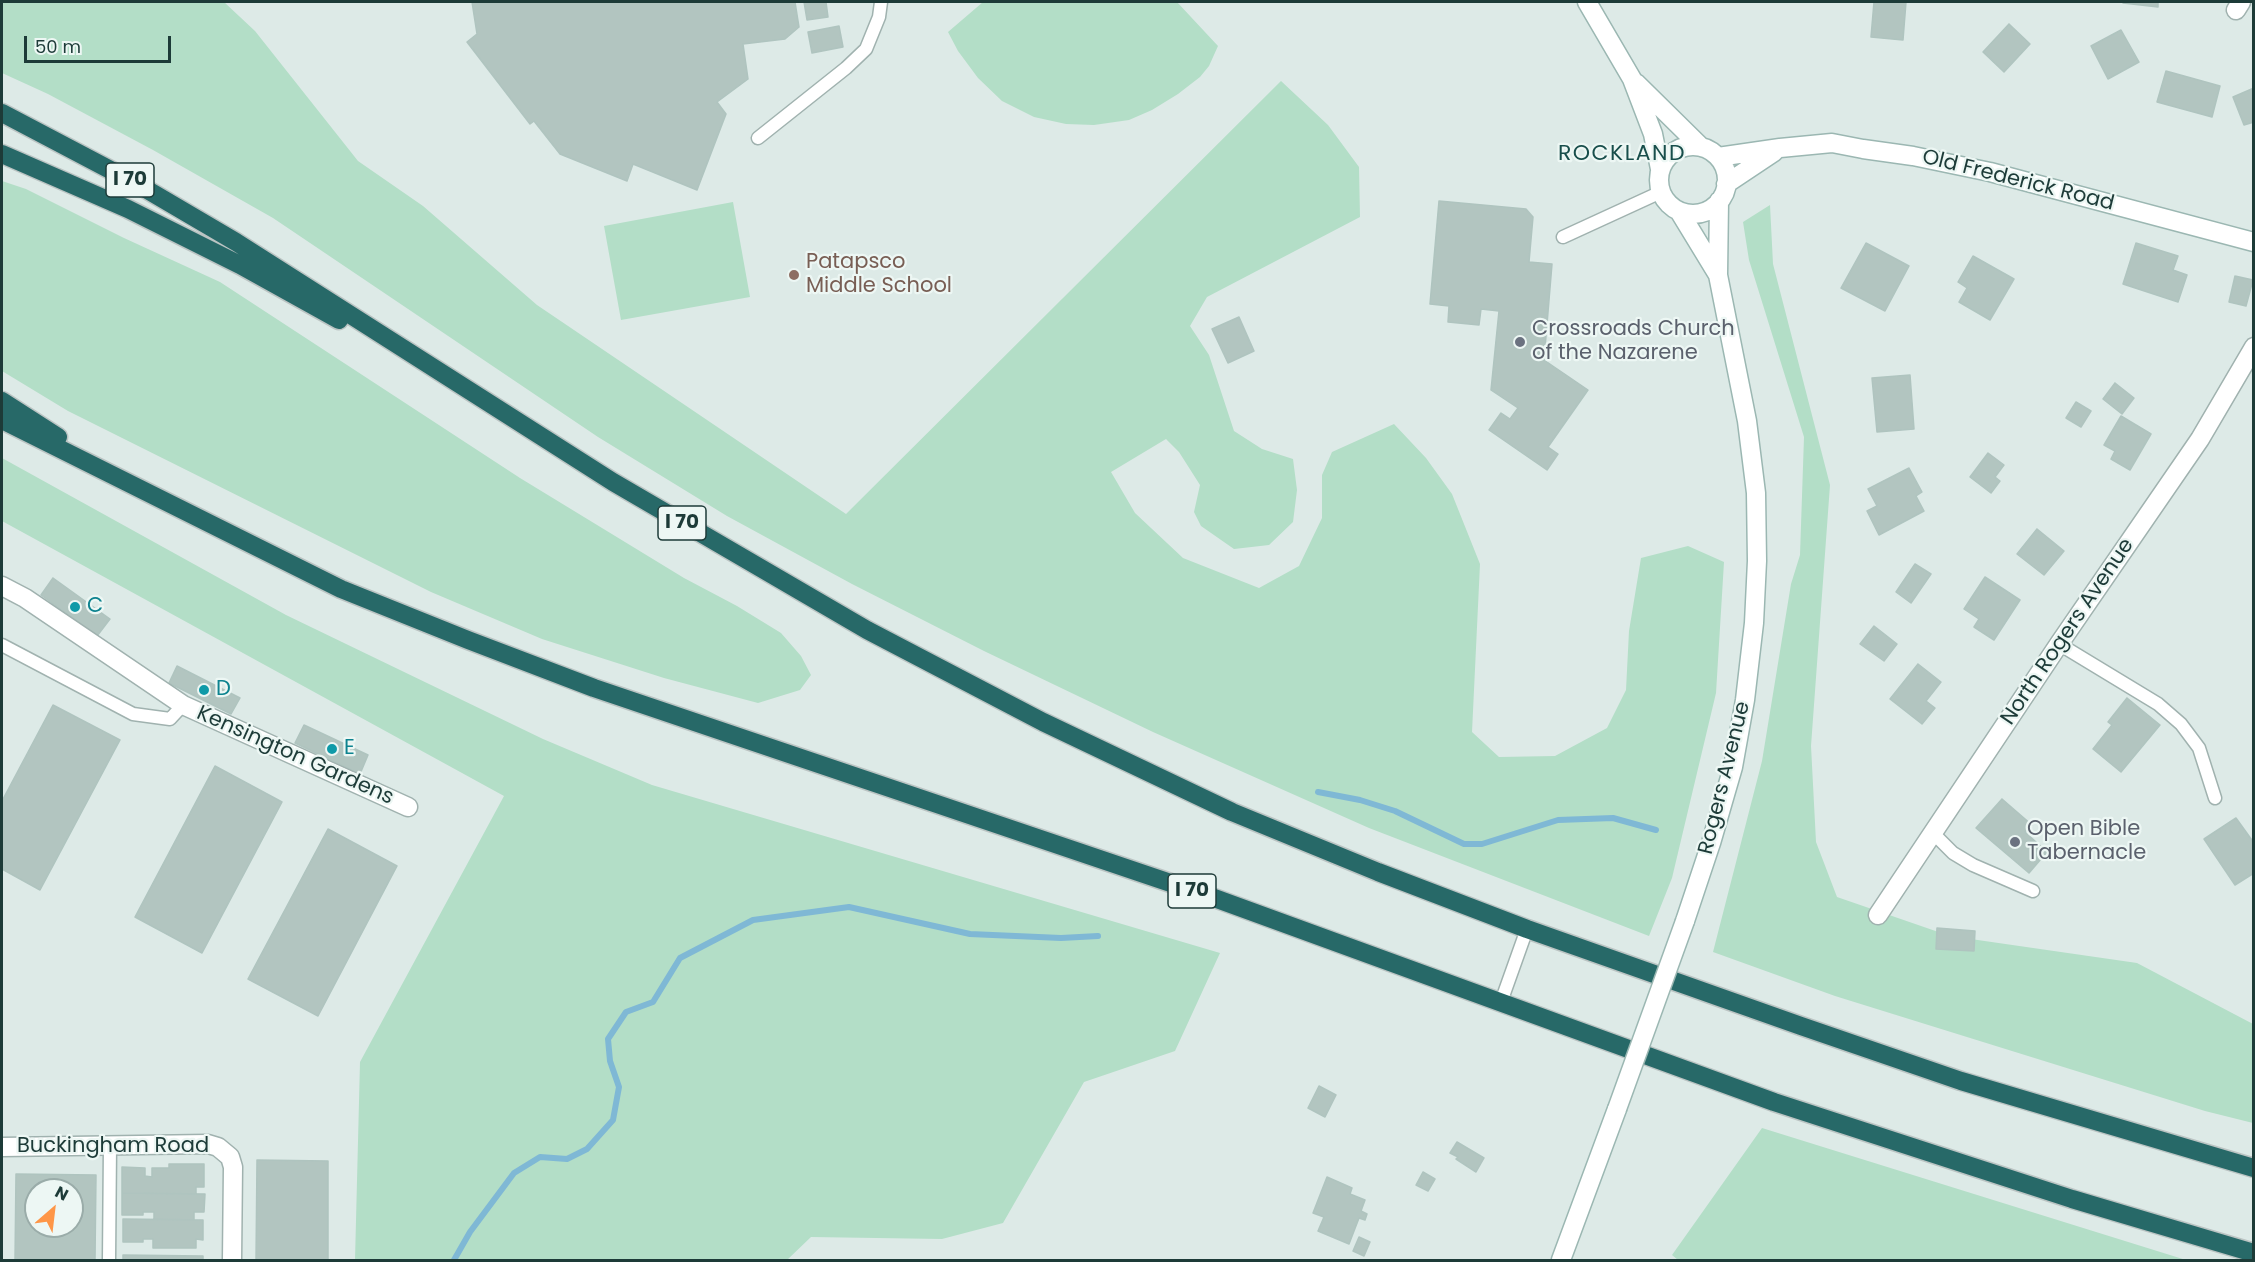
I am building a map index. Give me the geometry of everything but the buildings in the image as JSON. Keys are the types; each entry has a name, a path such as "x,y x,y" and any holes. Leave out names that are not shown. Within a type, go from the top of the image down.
{"highway":[{"name":"I 70","path":"2,113 139,185 236,242 613,482 878,636 1043,722 1232,812 1378,872 1527,929 1961,1081 2253,1168"},
{"path":"2,154 128,209 240,265 470,392"},
{"name":"I 70","path":"2,401 144,491 341,589 594,688 1206,896 1774,1102 2072,1199 2253,1253"},
{"path":"2,420 144,491"}],"street":[{"path":"1587,2 1632,79 1653,134 1660,169 1661,192 1665,200 1679,211 1688,213 1705,211 1723,192 1726,175 1718,157 1701,147 1632,79"},
{"name":"Old Frederick Road","path":"1718,157 1832,143 1913,156 2073,193 2253,242"},
{"path":"1660,169 1667,157 1677,149 1689,146 1701,147"},
{"name":"Old Frederick Road","path":"1723,192 1780,148"},
{"name":"Rogers Avenue","path":"1561,1260 1685,921 1711,843 1733,767 1745,700 1755,623 1756,493 1747,421 1718,275 1723,192"},
{"name":"Rogers Avenue","path":"1679,211 1718,275"},
{"name":"North Rogers Avenue","path":"1878,915 2200,439 2253,346"},
{"name":"Kensington Gardens","path":"2,586 26,598 183,705 408,807"},
{"name":"Buckingham Road","path":"2,1147 208,1144 224,1151 230,1157 233,1167 232,1260"}],"lane":[{"path":"758,138 846,68 866,49 876,25 880,2"},
{"path":"1563,237 1661,192"},
{"path":"2,645 132,714 170,719 183,705"},
{"path":"2059,645 2158,704 2181,724 2199,748 2215,798"},
{"path":"1933,833 1953,853 1973,866 2033,891"},
{"path":"1501,1002 1527,929"},
{"path":"109,1260 110,1146"}],"green space":[{"path":"2,2 224,2 255,31 358,161 423,206 537,305 846,514 1281,81 1328,125 1359,167 1360,217 1207,297 1190,326 1209,355 1234,431 1262,449 1293,459 1297,490 1293,522 1269,545 1234,549 1201,526 1194,512 1200,485 1179,452 1166,439 1111,472 1135,513 1183,558 1259,588 1299,566 1322,518 1322,475 1332,452 1394,424 1426,458 1452,494 1480,564 1472,732 1499,757 1555,756 1607,728 1626,690 1629,631 1641,558 1688,546 1724,562 1716,693 1672,878 1649,936 1369,828 1153,732 984,651 852,584 727,516 598,437 273,218 153,150 48,94 2,73"},
{"path":"983,2 1177,2 1218,46 1209,66 1200,77 1152,110 1129,120 1094,125 1066,124 1034,117 1002,101 978,78 958,51 948,32"},
{"path":"2,181 26,189 124,238 220,282 520,478 684,578 781,633 801,656 811,675 800,690 758,703 664,678 542,639 431,592 68,411 2,371"},
{"path":"733,202 750,297 621,320 604,226"},
{"path":"1770,205 1773,264 1830,485 1811,746 1816,842 1837,897 1950,936 2137,963 2253,1024 2253,1123 2205,1111 1835,996 1713,952 1762,761 1791,584 1800,555 1804,437 1749,260 1743,222"},
{"path":"2,458 286,615 543,739 652,785 1220,953 1175,1051 1084,1082 1003,1223 942,1239 811,1237 787,1260 355,1260 360,1062 504,796 2,521"},
{"path":"1762,1128 2186,1260 1678,1260 1672,1255"}],"waterway":[{"path":"1318,792 1360,800 1395,811 1464,844 1482,844 1558,820 1613,818 1656,830"},
{"path":"454,1260 470,1232 514,1173 540,1157 567,1159 587,1149 613,1120 619,1087 610,1061 608,1039 626,1012 653,1002 680,958 753,920 849,907 970,934 1061,938 1098,936"}],"place":[{"name":"Patapsco Middle School","path":"794,275"},
{"name":"Crossroads Church of the Nazarene","path":"1520,342"},
{"name":"C","path":"75,607"},
{"name":"D","path":"204,690"},
{"name":"E","path":"332,749"},
{"name":"Open Bible Tabernacle","path":"2015,842"}],"district":[{"name":"ROCKLAND","path":"1622,154"}]}
